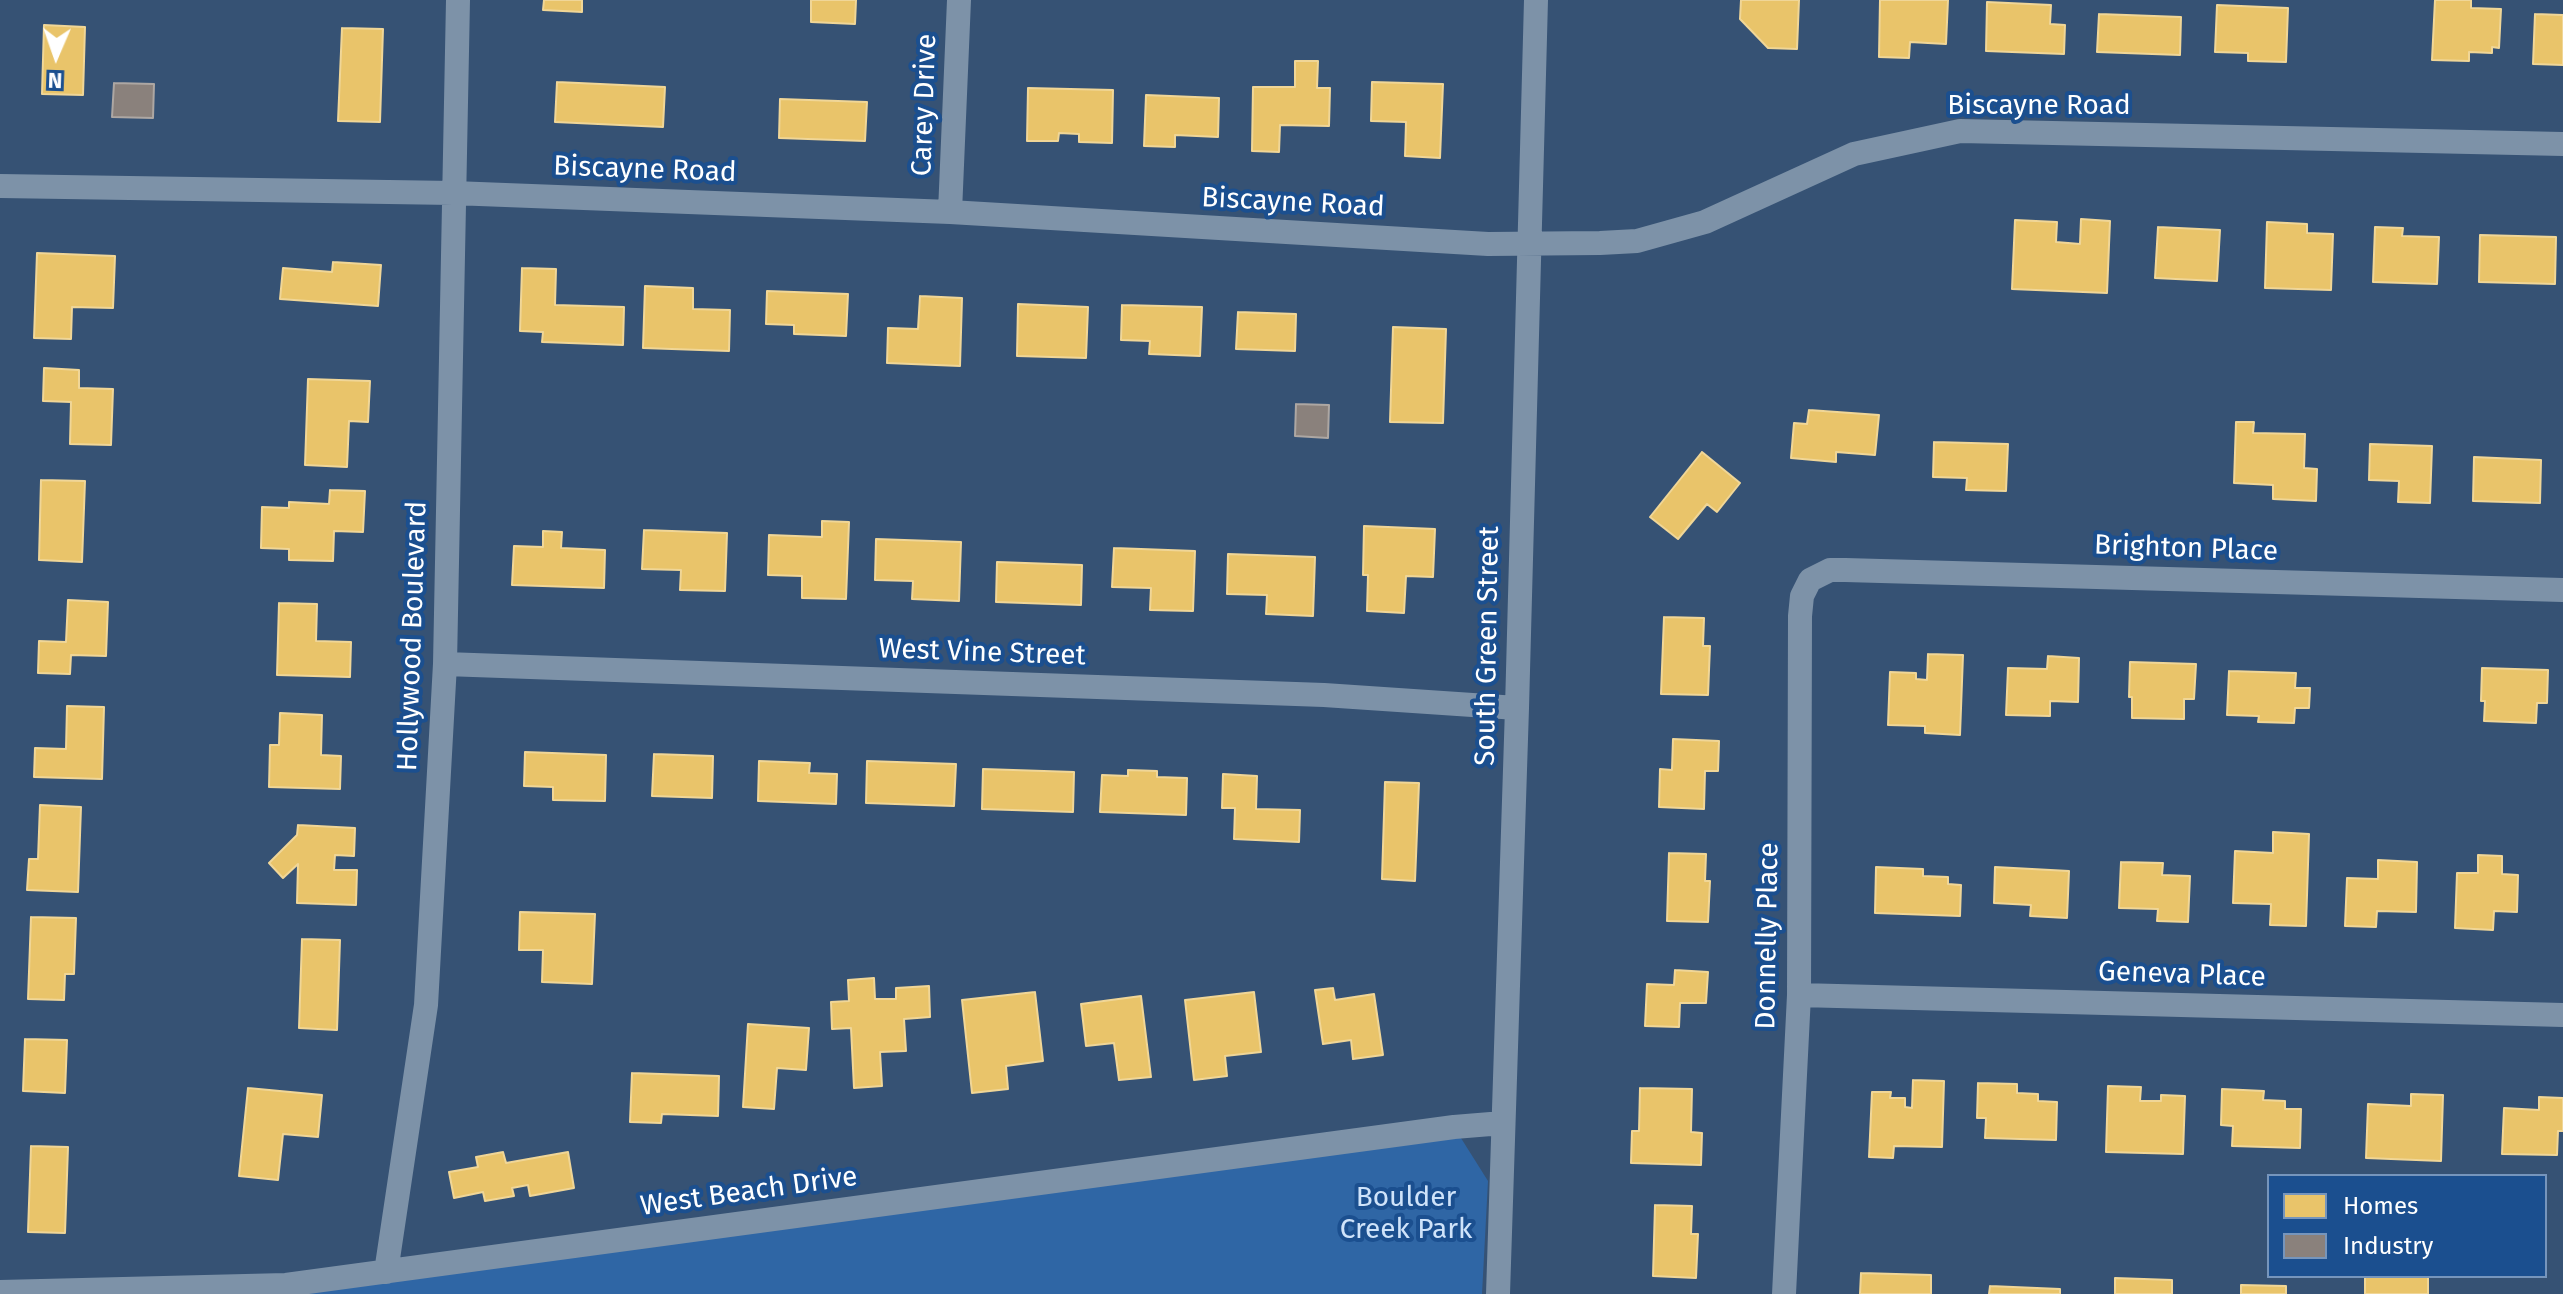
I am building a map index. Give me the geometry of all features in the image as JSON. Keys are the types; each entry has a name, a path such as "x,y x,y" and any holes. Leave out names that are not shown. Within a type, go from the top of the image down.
{"street":[{"name":"Hollywood Boulevard","path":"386,1272 426,1005 445,664 458,0"},
{"name":"Carey Drive","path":"950,212 959,0"},
{"name":"South Green Street","path":"1498,1294 1536,0"},
{"name":"Biscayne Road","path":"0,186 453,193 950,212 1528,244 1637,241 1705,222 1854,154 1960,131 2563,144"},
{"name":"Brighton Place","path":"1810,580 1830,570 1876,570 2563,590"},
{"name":"Donnelly Place","path":"1784,1294 1799,995 1800,616 1802,596 1810,580"},
{"name":"West Vine Street","path":"445,664 1324,695 1517,708"},
{"name":"Geneva Place","path":"1799,995 2563,1015"},
{"name":"West Beach Drive","path":"0,1292 286,1285 1438,1129 1503,1123"}],"green space":[{"name":"Boulder Creek Park","path":"1454,1127 1488,1181 1482,1294 0,1294 286,1285"}],"building: Homes":[{"path":"544,0 582,0 582,12 543,10"},
{"path":"811,0 856,0 855,24 811,22"},
{"path":"1741,0 1799,0 1797,49 1768,48 1740,19"},
{"path":"1880,0 1948,0 1946,44 1910,42 1909,58 1879,57"},
{"path":"2435,0 2471,0 2471,8 2501,9 2499,48 2492,47 2492,53 2469,52 2469,61 2432,60"},
{"path":"1987,2 2051,5 2050,24 2065,25 2064,54 1986,51"},
{"path":"2217,5 2288,8 2286,62 2248,61 2248,53 2215,52"},
{"path":"2099,14 2181,17 2180,55 2097,52"},
{"path":"2535,14 2563,15 2563,65 2533,64"},
{"path":"44,25 85,27 83,95 42,94"},
{"path":"342,28 383,29 380,122 338,121"},
{"path":"1295,61 1318,61 1317,88 1330,88 1329,126 1280,125 1279,152 1252,151 1253,87 1295,87"},
{"path":"557,82 665,87 663,127 555,122"},
{"path":"1372,82 1443,84 1440,158 1405,156 1406,122 1371,121"},
{"path":"1028,88 1113,90 1112,143 1079,142 1079,134 1059,133 1058,141 1027,141"},
{"path":"1146,95 1219,98 1218,137 1175,135 1175,147 1144,146"},
{"path":"780,99 867,102 865,141 779,138"},
{"path":"2081,219 2110,221 2107,293 2012,289 2015,220 2057,222 2056,242 2080,244"},
{"path":"2267,222 2307,224 2307,233 2333,234 2331,290 2265,288"},
{"path":"2158,227 2220,230 2217,281 2155,278"},
{"path":"2375,227 2403,228 2402,236 2439,237 2437,284 2373,282"},
{"path":"2480,235 2556,237 2555,284 2479,282"},
{"path":"37,253 115,256 113,308 72,307 71,339 34,338"},
{"path":"333,262 381,265 378,306 280,299 283,268 332,272"},
{"path":"522,268 556,269 555,305 624,307 623,345 542,342 543,332 520,331"},
{"path":"645,286 693,288 693,309 730,310 729,351 643,348"},
{"path":"767,291 848,294 846,336 794,334 794,325 766,324"},
{"path":"920,296 962,298 960,366 887,363 888,328 918,329"},
{"path":"1018,304 1088,307 1086,358 1017,356"},
{"path":"1122,305 1202,307 1200,356 1149,354 1150,341 1121,340"},
{"path":"1238,312 1296,314 1295,351 1236,349"},
{"path":"1393,327 1446,329 1443,423 1390,422"},
{"path":"44,368 79,370 79,388 113,389 111,445 70,444 71,402 43,401"},
{"path":"308,379 370,381 368,422 349,421 347,467 305,465"},
{"path":"1809,410 1879,415 1875,455 1836,452 1836,462 1791,458 1794,423 1807,424"},
{"path":"2236,422 2254,422 2253,433 2305,434 2304,468 2317,469 2316,501 2273,499 2273,485 2234,483"},
{"path":"1934,442 2008,444 2006,491 1966,490 1967,478 1933,477"},
{"path":"2370,444 2432,446 2430,503 2398,502 2399,481 2369,480"},
{"path":"1702,452 1740,483 1717,512 1707,504 1678,539 1650,517"},
{"path":"2474,457 2541,460 2540,503 2473,501"},
{"path":"41,480 85,481 82,562 39,560"},
{"path":"330,490 365,491 363,532 334,531 333,561 289,560 289,549 261,548 262,507 289,508 289,502 329,504"},
{"path":"822,521 849,522 846,599 802,598 802,576 768,575 769,535 822,537"},
{"path":"1364,526 1435,529 1433,577 1406,576 1404,613 1367,611 1368,575 1363,575"},
{"path":"644,530 727,533 725,591 680,590 681,570 642,569"},
{"path":"543,531 562,532 561,548 605,550 604,588 512,585 514,546 543,547"},
{"path":"876,539 961,542 959,601 912,599 913,581 875,580"},
{"path":"1114,548 1195,551 1193,611 1150,610 1151,588 1112,587"},
{"path":"1228,554 1315,557 1313,616 1266,614 1267,595 1227,594"},
{"path":"997,562 1082,565 1081,605 996,602"},
{"path":"68,600 108,602 106,656 71,655 70,674 38,673 39,641 66,642"},
{"path":"279,603 317,604 316,641 351,642 350,677 277,675"},
{"path":"1664,617 1704,618 1703,646 1710,646 1708,695 1661,694"},
{"path":"1928,654 1963,655 1960,735 1925,733 1925,726 1888,725 1890,672 1916,673 1916,679 1927,680"},
{"path":"2048,656 2079,658 2078,702 2050,701 2050,716 2006,715 2008,668 2047,669"},
{"path":"2130,662 2196,664 2194,699 2184,699 2184,719 2132,718"},
{"path":"2482,668 2548,670 2547,703 2537,703 2536,723 2484,721"},
{"path":"2229,671 2296,673 2295,688 2310,688 2309,708 2295,708 2294,723 2258,722 2259,716 2227,715"},
{"path":"67,706 104,707 102,779 34,777 35,748 66,749"},
{"path":"280,713 322,715 321,755 341,756 340,789 269,787 270,745 279,745"},
{"path":"1673,739 1719,741 1718,771 1705,771 1704,809 1659,807 1660,769 1672,770"},
{"path":"525,752 606,755 605,801 553,800 553,787 524,786"},
{"path":"654,754 713,756 712,798 652,796"},
{"path":"759,761 810,763 809,773 837,774 836,804 758,801"},
{"path":"867,761 956,764 954,806 866,803"},
{"path":"983,769 1074,772 1073,812 982,809"},
{"path":"1128,770 1157,771 1157,777 1187,778 1186,815 1100,812 1102,775 1128,776"},
{"path":"1223,774 1257,776 1256,809 1300,810 1299,842 1234,839 1235,808 1222,808"},
{"path":"1385,782 1419,783 1415,881 1382,879"},
{"path":"40,805 81,807 78,892 27,890 29,859 38,859"},
{"path":"298,825 355,828 354,856 335,855 334,870 357,870 356,905 297,903 298,864 283,878 269,863 297,835"},
{"path":"2273,832 2309,834 2306,926 2270,925 2271,904 2233,903 2235,851 2273,853"},
{"path":"1669,853 1706,854 1705,881 1710,881 1708,922 1667,921"},
{"path":"2478,855 2502,856 2502,874 2518,875 2517,912 2494,911 2493,930 2455,928 2457,873 2478,873"},
{"path":"2378,860 2417,862 2416,912 2377,911 2376,927 2345,926 2347,878 2378,879"},
{"path":"2121,862 2163,863 2162,875 2190,876 2188,922 2157,921 2158,909 2119,908"},
{"path":"1876,867 1923,869 1923,876 1948,877 1948,884 1961,885 1960,916 1875,913"},
{"path":"1995,867 2069,871 2067,918 2030,916 2031,905 1994,903"},
{"path":"520,912 595,914 592,984 542,982 543,950 519,950"},
{"path":"31,917 76,918 74,974 65,974 64,1000 28,999"},
{"path":"302,939 340,940 337,1030 299,1028"},
{"path":"1675,970 1708,972 1706,1003 1680,1003 1679,1027 1645,1026 1647,984 1674,985"},
{"path":"874,978 875,999 896,999 896,988 929,986 930,1017 904,1019 906,1051 880,1052 882,1086 854,1088 851,1028 832,1029 831,1002 849,1001 848,980"},
{"path":"1333,988 1335,1000 1374,994 1383,1055 1353,1059 1351,1040 1323,1044 1315,990"},
{"path":"1035,992 1043,1061 1006,1066 1008,1089 972,1093 962,1000"},
{"path":"1254,992 1261,1052 1225,1056 1227,1076 1194,1080 1185,1000"},
{"path":"1141,996 1151,1077 1119,1080 1114,1043 1086,1046 1081,1004"},
{"path":"748,1024 809,1028 806,1070 777,1068 774,1109 743,1107"},
{"path":"25,1039 67,1040 65,1093 23,1091"},
{"path":"632,1073 719,1076 718,1116 662,1114 661,1123 630,1122"},
{"path":"1913,1080 1944,1081 1942,1147 1894,1146 1893,1158 1869,1157 1872,1092 1891,1092 1890,1098 1905,1098 1905,1107 1912,1108"},
{"path":"1978,1083 2017,1084 2017,1093 2038,1094 2038,1101 2057,1102 2056,1140 1985,1138 1986,1118 1977,1118"},
{"path":"2108,1086 2141,1087 2140,1101 2161,1101 2161,1095 2185,1096 2183,1154 2106,1152"},
{"path":"248,1088 322,1095 318,1137 283,1134 278,1180 239,1176"},
{"path":"1640,1088 1692,1089 1691,1132 1702,1133 1701,1165 1631,1163 1632,1131 1639,1131"},
{"path":"2222,1089 2264,1091 2263,1100 2285,1101 2285,1109 2301,1109 2300,1148 2232,1146 2233,1126 2221,1125"},
{"path":"2411,1094 2443,1095 2441,1161 2366,1158 2368,1104 2411,1106"},
{"path":"2539,1097 2563,1098 2563,1131 2558,1131 2557,1155 2502,1154 2504,1108 2539,1110"},
{"path":"31,1146 68,1147 65,1233 28,1232"},
{"path":"503,1152 506,1163 568,1152 574,1188 530,1196 528,1185 512,1188 514,1196 485,1201 483,1192 454,1198 449,1172 478,1167 476,1157"},
{"path":"1655,1205 1692,1206 1691,1234 1698,1234 1696,1278 1653,1276"},
{"path":"1861,1273 1931,1275 1931,1294 1860,1294"},
{"path":"2115,1278 2172,1280 2172,1294 2115,1294"},
{"path":"2365,1278 2428,1278 2428,1294 2365,1294"},
{"path":"2241,1285 2286,1286 2286,1294 2241,1294"},
{"path":"1990,1286 2060,1289 2060,1294 1989,1294"}],"building: Industry":[{"path":"114,83 154,84 153,118 112,117"},
{"path":"1296,404 1329,405 1328,438 1295,436"}]}
